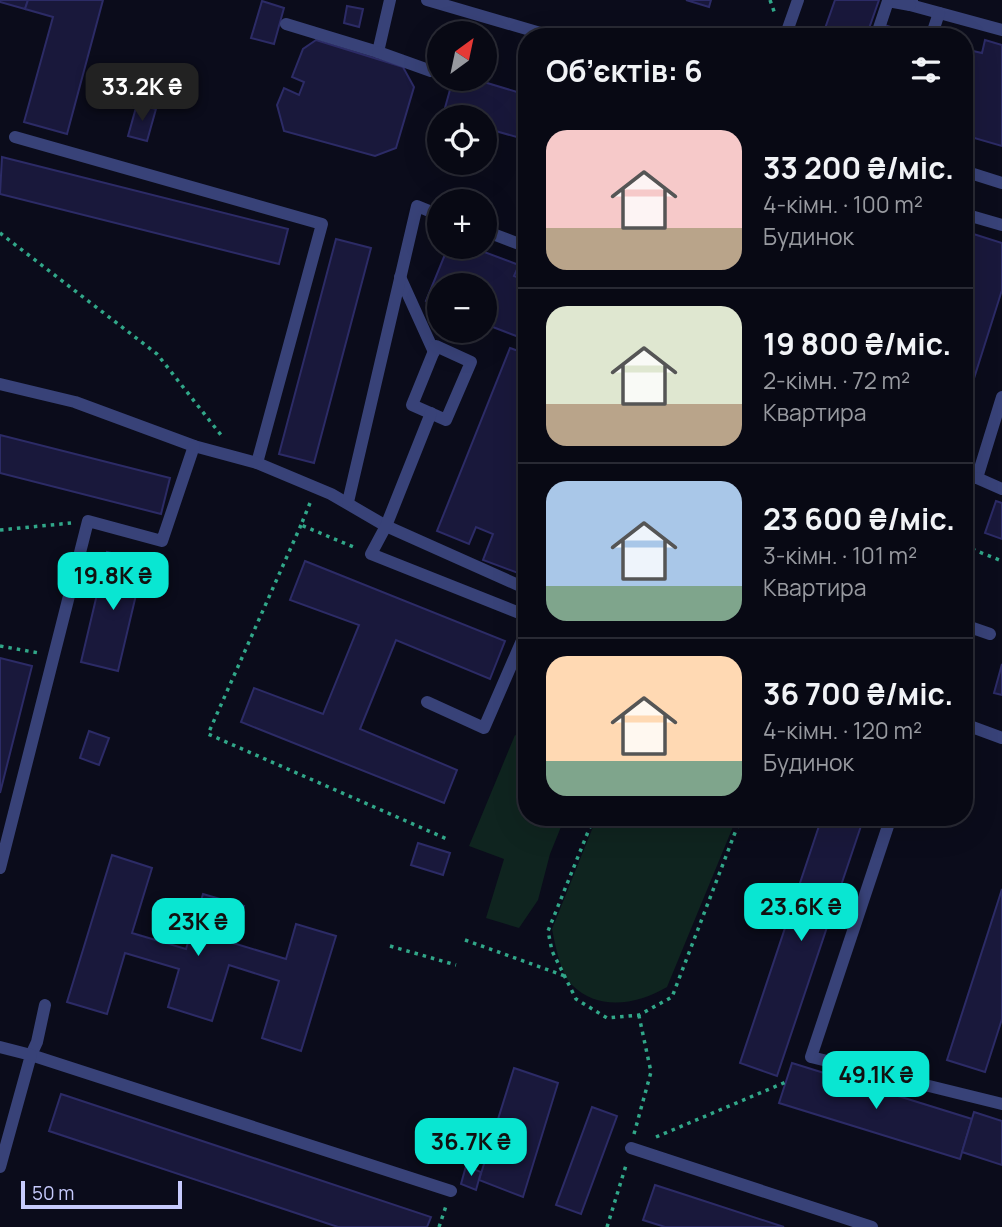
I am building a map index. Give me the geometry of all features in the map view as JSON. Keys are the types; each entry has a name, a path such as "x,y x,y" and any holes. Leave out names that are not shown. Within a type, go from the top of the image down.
{"lane":[{"path":"377,52 390,0"},
{"path":"427,0 523,28"},
{"path":"788,28 798,0"},
{"path":"879,28 888,1 911,3 1002,30"},
{"path":"934,28 939,13"},
{"path":"286,24 427,70"},
{"path":"15,137 322,224 257,463"},
{"path":"973,174 1002,183"},
{"path":"348,502 417,206 427,210"},
{"path":"973,217 1002,225"},
{"path":"497,236 518,244"},
{"path":"400,277 434,352"},
{"path":"436,346 471,362 446,421 431,413 412,405 436,346"},
{"path":"0,384 75,402 194,446 257,463 348,502 386,526 518,585"},
{"path":"973,471 1002,397"},
{"path":"431,413 386,526 371,554 518,612"},
{"path":"0,868 88,521 162,541 194,446"},
{"path":"973,477 1002,489"},
{"path":"973,628 990,634"},
{"path":"427,702 484,728 518,650"},
{"path":"973,727 1002,738"},
{"path":"888,826 811,1056 1002,1104"},
{"path":"0,1167 37,1042 45,1005"},
{"path":"0,1047 451,1191"},
{"path":"631,1148 872,1227"}],"path":[{"path":"0,233 157,354 239,458"},
{"path":"316,488 208,734 447,839"},
{"path":"0,530 88,521"},
{"path":"301,525 371,554"},
{"path":"973,550 1002,561"},
{"path":"0,646 54,655"},
{"path":"590,826 548,931 552,951 576,999 607,1018 639,1015 672,997 738,826"},
{"path":"465,940 565,976"},
{"path":"390,946 456,965"},
{"path":"607,1227 651,1072 639,1015"},
{"path":"631,1148 786,1082"},
{"path":"439,1227 451,1191"}],"green space":[{"path":"515,735 518,736 518,826 561,826 550,854 538,900 519,928 486,918 504,859 469,846"},
{"path":"593,826 733,826 667,987 644,998 619,1002 606,1002 583,994 568,980 552,929"}],"building":[{"path":"0,0 28,0 25,9"},
{"path":"28,0 103,0 67,134 24,122 53,17 25,9"},
{"path":"686,0 711,0 709,7"},
{"path":"835,0 879,0 869,28 825,28"},
{"path":"262,1 284,8 274,44 251,38"},
{"path":"347,6 363,9 359,27 344,23"},
{"path":"316,40 403,67 414,87 396,148 375,156 284,131 277,105 284,88 299,95 304,82 292,77 303,49"},
{"path":"985,40 1002,45 1002,146 973,138 973,51 982,53"},
{"path":"497,86 518,92 518,137 497,131 497,105 446,105 450,91 497,91"},
{"path":"137,104 156,109 147,141 128,136"},
{"path":"2,157 288,229 279,264 0,194"},
{"path":"973,234 1002,243 1002,290 973,382"},
{"path":"336,239 371,248 314,463 279,454"},
{"path":"497,257 518,265 514,276 518,278 518,337 497,329 497,273 437,273 443,259 497,259"},
{"path":"510,348 518,351 518,573 483,560 493,534 476,527 469,544 437,531"},
{"path":"0,435 170,478 161,514 0,473"},
{"path":"996,501 1002,503 1002,539 985,533"},
{"path":"107,552 144,561 118,671 81,662"},
{"path":"305,561 505,641 490,679 396,640 360,729 457,770 444,803 241,722 254,688 323,714 359,625 290,600"},
{"path":"0,658 32,666 0,793"},
{"path":"1002,664 1002,695 994,693"},
{"path":"89,731 109,738 99,765 80,758"},
{"path":"819,826 861,826 777,1076 740,1063"},
{"path":"418,843 450,853 443,875 411,865"},
{"path":"112,855 152,868 132,933 186,949 203,894 244,906 233,943 286,959 296,924 336,936 301,1051 262,1038 279,981 229,965 212,1021 168,1007 179,969 125,953 107,1014 67,1002"},
{"path":"1002,889 1002,1019 985,1072 947,1060"},
{"path":"792,1063 972,1119 960,1159 779,1103"},
{"path":"514,1068 558,1083 523,1197 479,1180"},
{"path":"61,1094 431,1217 427,1227 338,1227 49,1131"},
{"path":"592,1107 617,1116 581,1214 556,1205"},
{"path":"974,1112 1002,1121 1002,1165 962,1152"},
{"path":"466,1166 481,1172 476,1190 461,1184"},
{"path":"655,1185 784,1227 665,1227 643,1220"}]}
